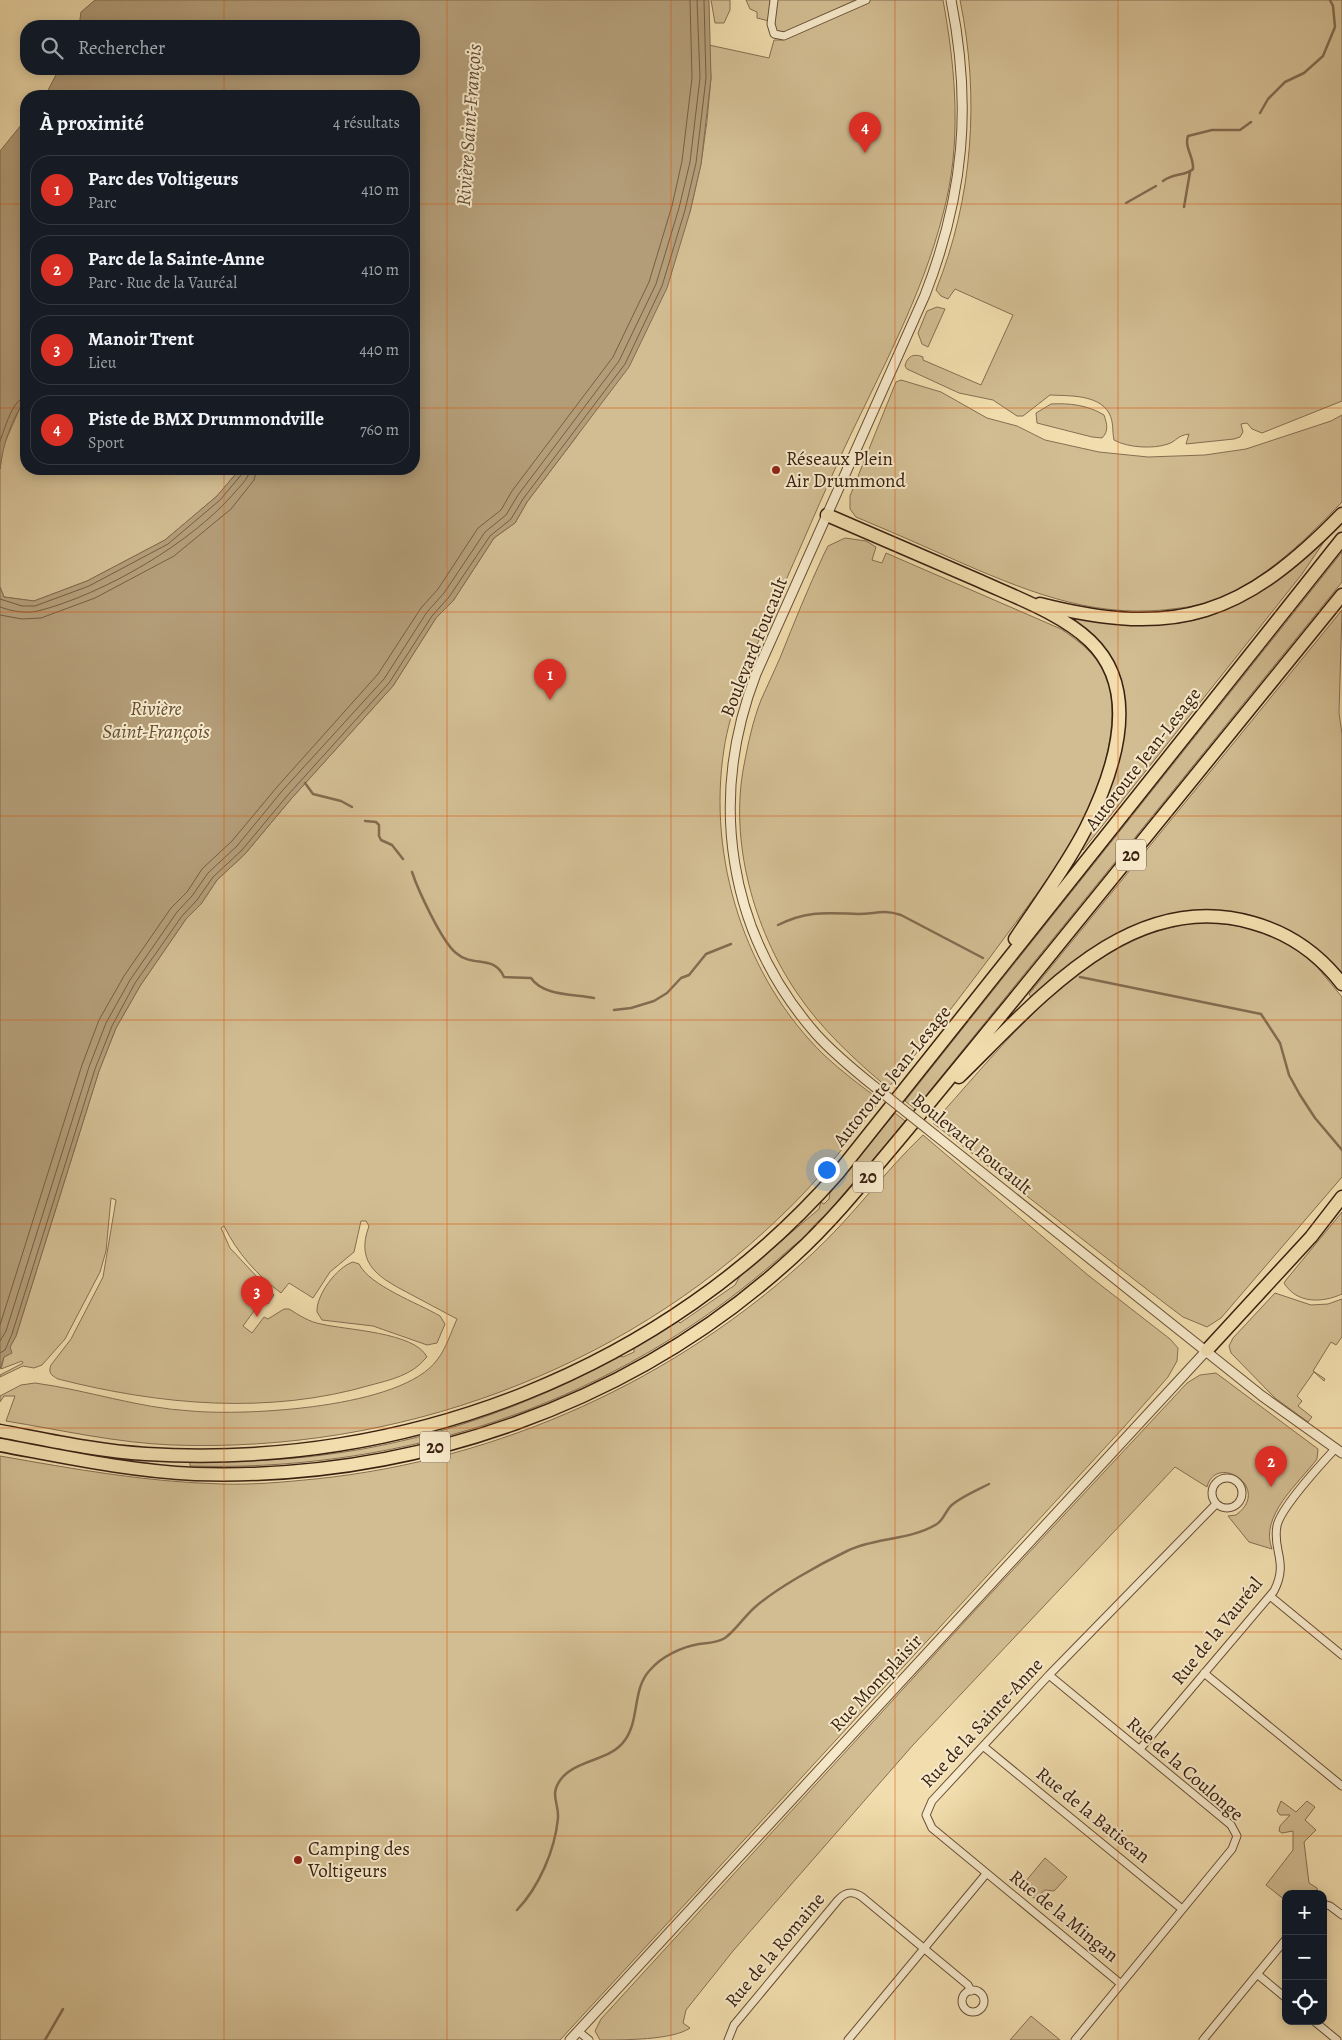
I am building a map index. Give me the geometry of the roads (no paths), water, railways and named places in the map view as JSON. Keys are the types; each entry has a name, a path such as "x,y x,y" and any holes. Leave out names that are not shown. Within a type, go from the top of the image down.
{"highway":[{"path":"1020,598 1069,611 1113,619 1153,620 1200,612 1237,598 1272,576 1303,552 1342,514"},
{"path":"827,515 1020,598 1078,631 1104,658 1111,671 1118,692 1118,734 1105,786 1086,829 973,1004"},
{"name":"Autoroute Jean-Lesage","path":"0,1430 90,1448 141,1454 224,1455 292,1451 347,1444 418,1430 481,1411 540,1388 599,1360 658,1326 712,1289 774,1238 838,1173 1342,539"},
{"name":"20","path":"0,1445 131,1468 187,1473 260,1473 337,1466 387,1458 451,1443 522,1421 571,1402 616,1380 680,1342 741,1300 783,1266 818,1233 920,1115 1342,595"},
{"path":"920,1115 1067,975 1112,943 1152,925 1200,916 1235,919 1257,924 1283,934 1305,947 1323,962 1342,984"},
{"path":"1333,1209 1342,1191"},
{"path":"1207,1350 1311,1237 1342,1197"}],"street":[{"path":"774,0 771,29 774,34 784,36 866,0"},
{"name":"Boulevard Foucault","path":"951,0 960,59 964,112 961,162 953,209 942,250 925,295 756,674 744,710 732,770 730,831 734,862 745,908 772,972 791,1002 818,1036 935,1135 1275,1406 1338,1451"},
{"name":"Rue Montplaisir","path":"570,2040 1207,1350"},
{"name":"Rue de la Vauréal","path":"1140,1749 1270,1596 1276,1586 1280,1569 1280,1554 1276,1538 1278,1522 1338,1451"},
{"path":"1222,1478 1236,1481 1243,1494 1239,1503 1226,1508 1216,1504 1212,1495 1214,1485 1222,1478"},
{"name":"Rue de la Sainte-Anne","path":"986,1874 932,1828 926,1815 932,1800 1049,1675 1216,1504"},
{"path":"1270,1596 1342,1655"},
{"path":"1204,1673 1342,1786"},
{"name":"Rue de la Coulonge","path":"1049,1675 1226,1820 1236,1832 1236,1841 1232,1849 1075,2040"},
{"name":"Rue de la Batiscan","path":"983,1746 1182,1909"},
{"path":"848,2040 986,1874"},
{"name":"Rue de la Mingan","path":"986,1874 1121,1984"},
{"name":"Rue de la Romaine","path":"728,2040 734,2024 838,1900 846,1894 855,1893 862,1897 968,1985 971,1991"},
{"path":"1327,1905 1342,1915"},
{"path":"1203,2040 1282,1944"},
{"path":"1257,1974 1282,1995"},
{"path":"1319,2025 1337,2040"},
{"path":"578,2031 589,2040"}],"water":[{"name":"Rivière Saint-François","path":"95,0 709,0 711,78 701,164 690,212 667,288 629,367 527,502 515,523 494,538 453,601 436,618 393,686 291,799 245,854 217,880 201,904 186,919 140,986 116,1028 99,1071 16,1336 10,1347 12,1353 4,1357 0,1369 0,587 4,597 34,601 87,581 165,540 217,496 235,475 420,475 420,90 48,90 56,75 420,75 420,20 80,20 81,12"},
{"path":"20,126 20,409 8,432 0,469 0,151"}],"waterway":[{"path":"1260,113 1268,99 1285,82 1304,73 1323,56 1335,27 1333,6 1330,0"},
{"path":"1163,181 1193,169 1187,144 1188,136 1212,130 1240,130 1251,122"},
{"path":"1184,207 1190,172"},
{"path":"1126,203 1156,186"},
{"path":"305,783 313,794 341,801 352,807"},
{"path":"365,821 376,822 379,825 381,840 392,845 403,859"},
{"path":"412,872 419,891 438,927 450,947 456,953 469,960 489,963 500,970 504,977 531,978 536,984 551,991 594,998"},
{"path":"778,925 808,915 889,912 901,915 983,958"},
{"path":"614,1010 631,1008 654,1001 667,993 681,978 689,975 706,954 731,944"},
{"path":"1080,977 1261,1014 1280,1043 1289,1075 1300,1095 1315,1118 1342,1150"},
{"path":"517,1910 539,1879 550,1855 558,1818 555,1794 557,1785 568,1772 611,1752 625,1740 633,1723 638,1695 644,1678 655,1665 666,1656 679,1650 693,1645 722,1640 763,1601 798,1577 836,1556 869,1543 915,1533 937,1524 953,1504 989,1484"},
{"path":"45,2040 63,2009"}],"place":[{"name":"Piste de BMX Drummondville","path":"865,153"},
{"name":"Réseaux Plein Air Drummond","path":"776,470"},
{"name":"Parc des Voltigeurs","path":"550,700"},
{"name":"Manoir Trent","path":"257,1317"},
{"name":"Parc de la Sainte-Anne","path":"1271,1487"},
{"name":"Camping des Voltigeurs","path":"298,1860"}]}
